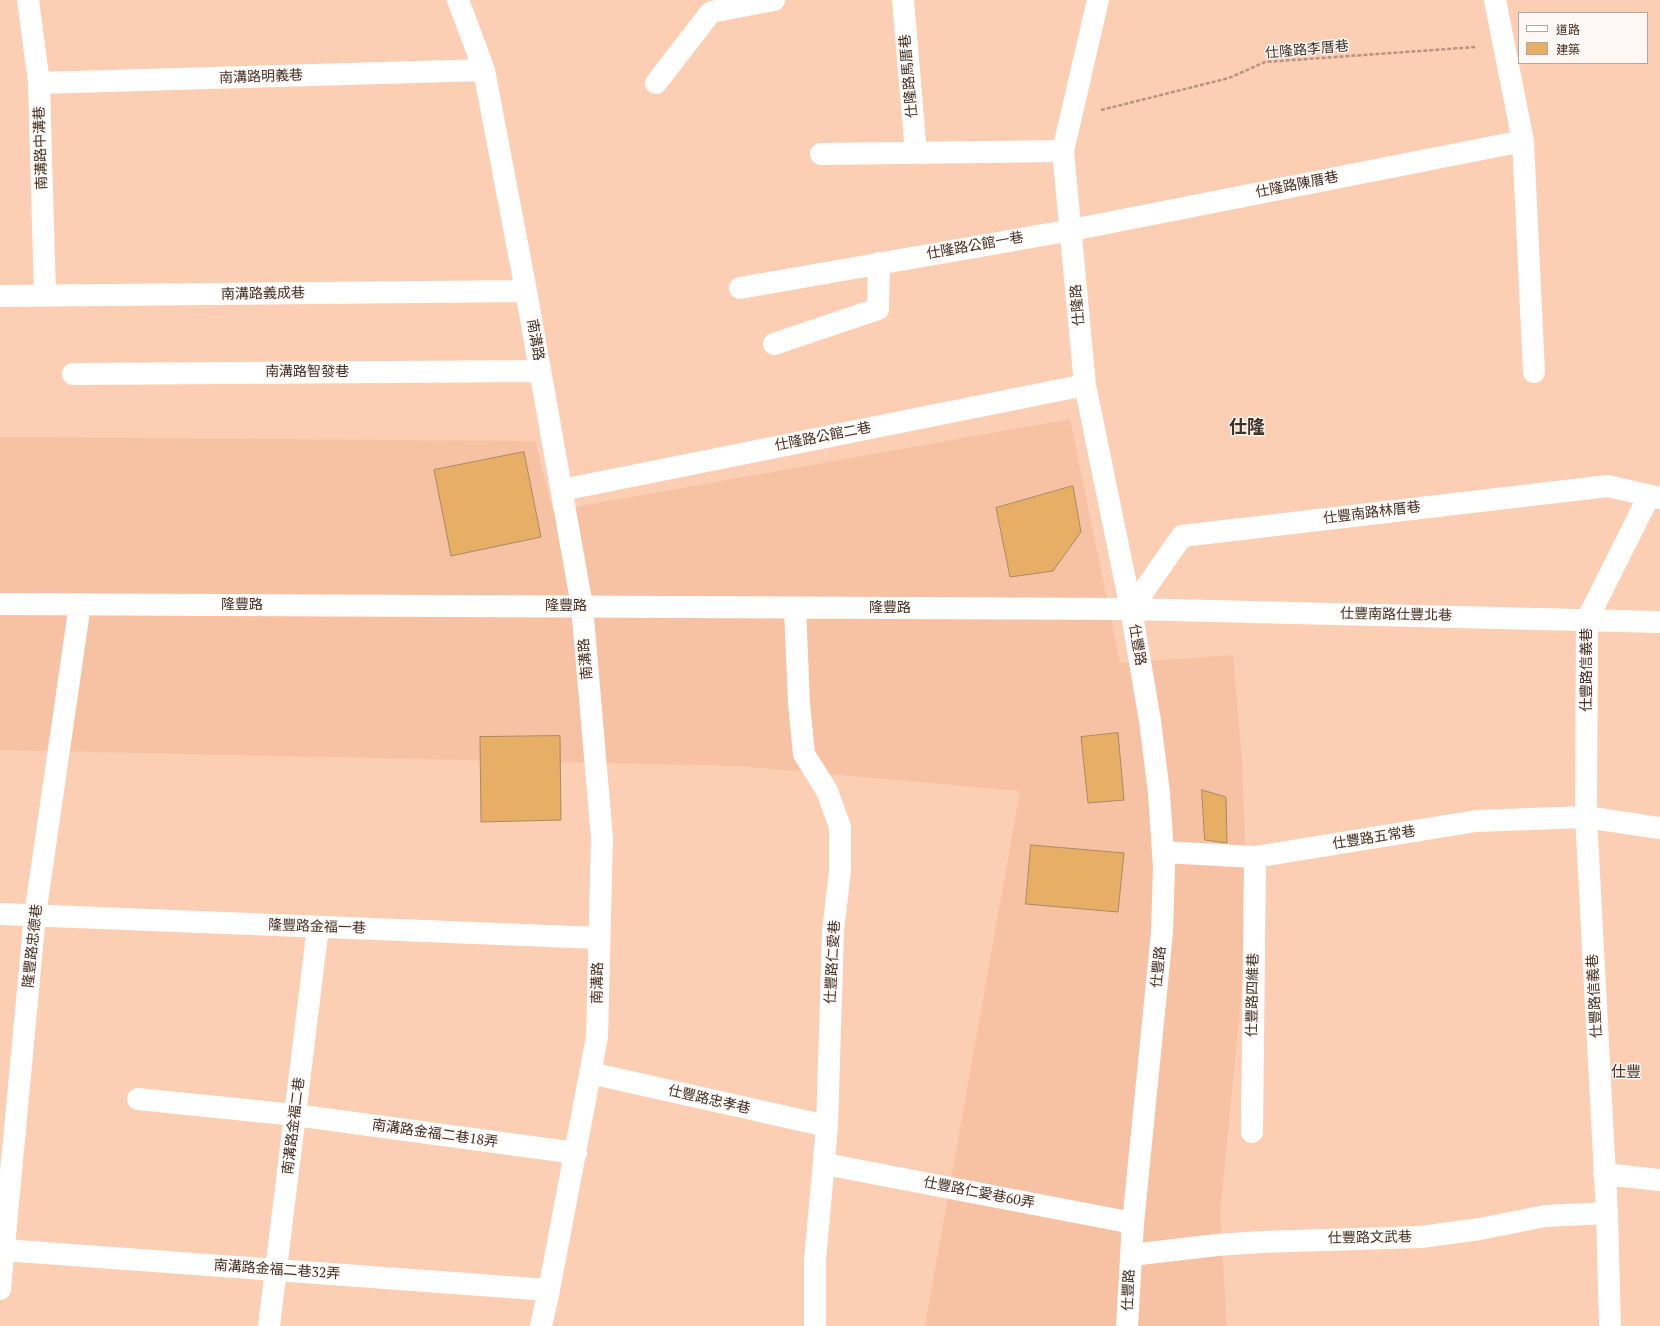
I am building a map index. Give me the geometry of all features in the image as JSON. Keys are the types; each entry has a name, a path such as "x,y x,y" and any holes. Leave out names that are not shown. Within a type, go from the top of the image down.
{"street":[{"name":"南溝路中溝巷","path":"28,0 39,83 45,296"},
{"name":"南溝路","path":"458,0 484,70 526,291 582,606 602,838 597,1038 550,1290 541,1326"},
{"path":"656,83 711,12 774,0"},
{"name":"仕隆路馬厝巷","path":"903,0 916,153"},
{"name":"仕隆路","path":"1098,0 1063,151 1086,384 1131,609"},
{"path":"1496,0 1523,141 1534,372"},
{"name":"南溝路明義巷","path":"39,83 484,70"},
{"name":"仕隆路陳厝巷","path":"1072,230 1523,141"},
{"path":"821,154 1063,151"},
{"name":"仕隆路公館一巷","path":"740,288 1072,230"},
{"path":"774,344 878,310 879,263"},
{"name":"南溝路義成巷","path":"0,296 526,291"},
{"name":"南溝路智發巷","path":"73,374 540,371"},
{"name":"仕隆路公館二巷","path":"562,490 1086,384"},
{"name":"仕豐南路林厝巷","path":"1131,609 1182,536 1608,486 1655,497"},
{"path":"1588,620 1655,497"},
{"name":"隆豐路","path":"0,604 1131,609"},
{"name":"隆豐路忠德巷","path":"0,1289 35,915 80,604"},
{"name":"仕豐路仁愛巷","path":"795,608 799,704 804,754 827,791 840,827 840,871 833,931 827,1126 815,1261 815,1326"},
{"name":"仕豐南路仕豐北巷","path":"1131,609 1660,622"},
{"name":"仕豐路","path":"1127,1326 1133,1223 1162,932 1163,852 1159,794 1150,721 1131,609"},
{"name":"仕豐路信義巷","path":"1588,620 1586,817 1607,1213 1610,1326"},
{"path":"1586,817 1660,828"},
{"name":"仕豐路五常巷","path":"1163,852 1255,858 1476,821 1586,817"},
{"name":"仕豐路四維巷","path":"1252,1132 1255,858"},
{"name":"隆豐路金福一巷","path":"0,914 599,938"},
{"name":"南溝路金福二巷","path":"269,1326 318,927"},
{"name":"仕豐路忠孝巷","path":"590,1073 827,1126"},
{"name":"南溝路金福二巷18弄","path":"138,1098 295,1115 576,1152"},
{"name":"仕豐路仁愛巷60弄","path":"824,1164 1133,1223"},
{"path":"1604,1174 1660,1180"},
{"name":"仕豐路文武巷","path":"1131,1255 1218,1245 1262,1242 1421,1237 1480,1229 1545,1216 1607,1213"},
{"name":"南溝路金福二巷32弄","path":"4,1250 550,1290"}],"path":[{"name":"仕隆路李厝巷","path":"1071,117 1229,78 1265,62 1504,44"}],"shaded area":[{"path":"1070,419 1120,663 1233,655 1242,760 1248,926 1220,1214 1227,1326 925,1326 1020,791 739,766 0,750 0,437 535,441 553,511"}],"building":[{"path":"524,452 541,537 451,556 434,470"},
{"path":"1073,486 1081,532 1053,571 1010,577 996,508"},
{"path":"1118,733 1124,800 1088,803 1081,737"},
{"path":"560,736 561,820 481,822 480,737"},
{"path":"1202,790 1226,797 1227,843 1205,840"},
{"path":"1031,845 1124,853 1118,912 1026,904"}],"district":[{"name":"仕隆","path":"1247,428"},
{"name":"仕豐","path":"1626,1073"}]}
